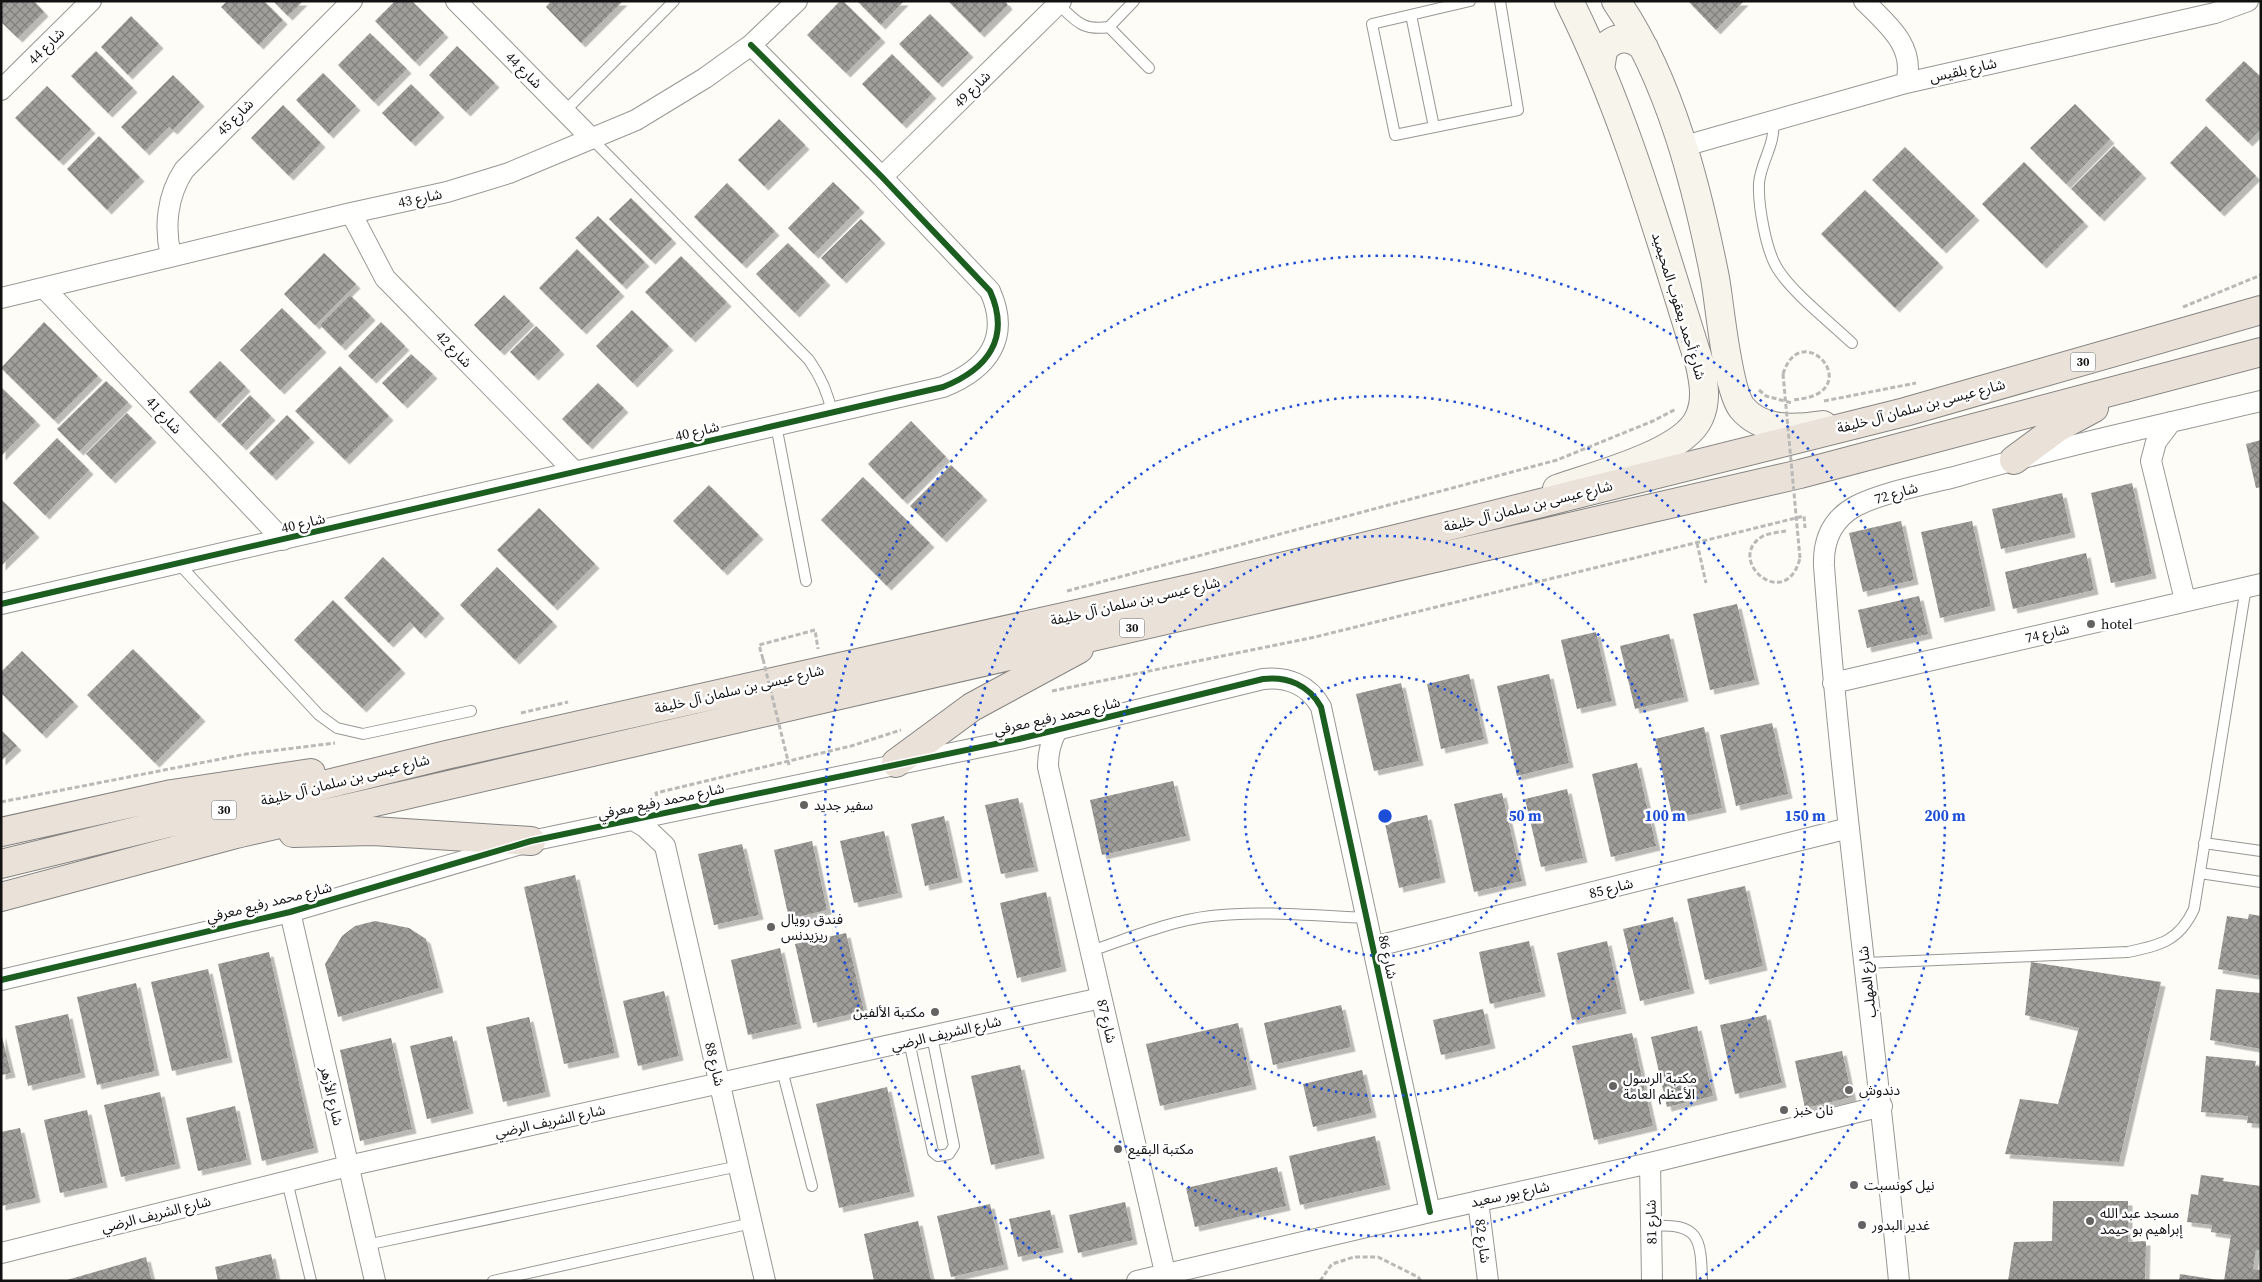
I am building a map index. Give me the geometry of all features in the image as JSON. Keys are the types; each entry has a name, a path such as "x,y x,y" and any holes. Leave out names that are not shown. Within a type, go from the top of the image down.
{"highway":[{"name":"شارع عيسى بن سلمان آل خليفة","path":"1,864 446,755 1198,587 1457,524 1905,412 2261,310"},
{"name":"شارع عيسى بن سلمان آل خليفة","path":"1,897 236,834 1800,474 2261,352"},
{"path":"2014,460 2057,428 2130,388"},
{"path":"896,763 972,708 1108,633"},
{"path":"1,832 172,794 242,782 446,755"},
{"path":"236,834 373,831 532,842"}],"street":[{"name":"شارع 44","path":"1,90 91,1"},
{"name":"شارع 45","path":"171,256 167,232 169,208 177,181 184,170 352,1"},
{"name":"شارع 44","path":"456,1 592,139"},
{"name":"شارع 43","path":"1,298 45,289 171,256 351,213 447,192 509,173 636,120 705,78 751,45 796,1"},
{"name":"شارع أحمد يعقوب المحيميد","path":"1457,524 1667,448 1684,437 1695,425 1702,411 1703,385 1700,365 1665,255 1624,130 1600,69 1569,1"},
{"path":"1616,1 1644,48 1663,90 1694,188 1708,246 1732,379 1738,401 1746,412 1761,422 1778,427 1802,428 1905,412"},
{"path":"1864,1 1893,30 1904,46 1908,65 1906,83"},
{"name":"شارع بلقيس","path":"1681,147 1906,83 2215,13 2248,1"},
{"name":"شارع 49","path":"882,177 1059,3"},
{"path":"1600,69 1603,51 1616,40 1630,39 1644,48"},
{"name":"شارع 40","path":"1,604 832,413 954,383 973,370 994,347 999,328 998,309 987,286 751,45"},
{"name":"شارع 42","path":"351,213 384,278 574,471"},
{"path":"1665,255 1675,264 1688,265 1700,260 1708,246"},
{"name":"شارع 41","path":"45,289 283,540"},
{"name":"شارع 72","path":"1833,683 1824,552 1828,534 1839,519 1856,506 2014,460 2261,401"},
{"path":"2171,422 2156,442 2151,461 2185,600"},
{"path":"2120,434 2135,444 2151,461"},
{"name":"شارع 74","path":"1833,683 2185,600 2253,586"},
{"name":"شارع محمد رفيع معرفي","path":"1,980 290,912 532,842 896,763 1019,739 1274,678 1288,680 1299,685 1314,697 1321,707"},
{"name":"شارع المهلب","path":"1833,683 1882,1106 1899,1281"},
{"name":"شارع 86","path":"1321,707 1430,1212"},
{"name":"شارع 87","path":"1058,730 1051,741 1048,767 1166,1278"},
{"name":"شارع 87","path":"1019,739 1035,751 1048,767"},
{"path":"633,820 650,831 665,846 676,820 684,809"},
{"name":"شارع 85","path":"1373,947 1850,828"},
{"name":"شارع 88","path":"665,846 752,1223 761,1280"},
{"name":"شارع الأزهر","path":"290,912 375,1281"},
{"name":"شارع الشريف الرضي","path":"1,1253 348,1166 1101,998"},
{"name":"شارع بور سعيد","path":"1137,1281 1166,1278 1430,1212 1650,1164 1882,1106"},
{"name":"شارع 81","path":"1650,1164 1652,1281"},
{"name":"شارع 82","path":"1478,1201 1488,1281"}],"lane":[{"path":"564,111 674,1"},
{"path":"1059,3 1082,26 1094,29 1109,27 1134,1"},
{"path":"1470,1 1441,4 1411,15 1372,24 1395,135 1518,110 1500,1"},
{"path":"1411,15 1434,127"},
{"path":"1109,27 1149,68"},
{"path":"1773,121 1773,139 1760,180 1759,193 1774,261 1788,282 1852,343"},
{"path":"592,139 809,360 820,376 828,394 832,413"},
{"path":"776,425 806,581"},
{"path":"179,564 319,715 337,728 363,734 471,711"},
{"path":"1865,963 2128,952 2151,947 2176,936 2187,923 2194,909 2204,843 2253,586"},
{"path":"2204,843 2261,851"},
{"path":"2200,873 2261,882"},
{"path":"1090,951 1171,924 1212,916 1236,914 1367,918"},
{"path":"909,1041 933,1152 938,1156 949,1154 954,1146 932,1036"},
{"path":"782,1070 812,1186"},
{"path":"366,1245 739,1166"},
{"path":"287,1181 311,1281"},
{"path":"493,1281 752,1223"},
{"path":"1651,1226 1673,1225 1692,1234 1700,1247 1702,1281"}],"path":[{"path":"2175,310 2261,275"},
{"path":"1786,531 1764,536 1756,542 1751,552 1751,562 1754,571 1762,579 1772,582 1782,581 1791,576 1797,569 1800,558 1782,374 1786,362 1796,353 1808,351 1820,356 1826,364 1829,375 1826,385 1820,392 1793,400"},
{"path":"1732,379 1752,384 1766,396 1793,404 1810,402"},
{"path":"1819,402 1923,382"},
{"path":"1066,591 1557,460 1653,421 1684,405 1703,385"},
{"path":"1050,692 1315,638 1804,516 1805,528"},
{"path":"1697,543 1706,583"},
{"path":"789,765 760,645 815,630 819,654"},
{"path":"660,814 656,793 851,746 907,728"},
{"path":"1320,1281 1332,1264 1354,1257 1378,1257 1418,1277 1420,1281"}],"building":[{"path":"1,1 34,1 44,12 18,38 1,22"},
{"path":"227,1 264,1 283,20 259,45 221,7"},
{"path":"273,1 303,1 288,16"},
{"path":"395,1 412,1 444,33 415,62 375,21"},
{"path":"551,1 623,1 581,43 546,7"},
{"path":"840,1 843,1 881,38 846,73 807,35"},
{"path":"857,1 904,1 881,25"},
{"path":"948,1 1005,1 1008,5 980,33"},
{"path":"1688,1 1744,1 1716,30"},
{"path":"930,14 969,53 938,83 899,44"},
{"path":"131,16 159,44 128,75 101,47"},
{"path":"370,33 407,69 374,102 338,65"},
{"path":"457,46 495,83 466,112 429,75"},
{"path":"96,51 133,88 108,113 71,76"},
{"path":"892,54 932,94 902,124 862,84"},
{"path":"2244,61 2261,77 2261,129 2248,142 2205,100"},
{"path":"323,73 356,106 329,134 296,100"},
{"path":"173,75 200,102 173,130 169,127 145,151 121,127"},
{"path":"411,84 440,113 411,142 382,113"},
{"path":"47,86 91,129 59,161 15,118"},
{"path":"2075,104 2110,139 2066,184 2030,148"},
{"path":"283,105 321,143 289,176 251,138"},
{"path":"779,119 805,145 764,186 738,160"},
{"path":"2206,126 2256,176 2220,212 2170,163"},
{"path":"99,136 140,177 107,210 67,169"},
{"path":"2114,146 2142,174 2100,217 2071,189"},
{"path":"1905,147 1975,216 1942,249 1872,180"},
{"path":"2024,162 2084,222 2042,264 1982,204"},
{"path":"833,182 860,208 814,254 788,228"},
{"path":"727,183 775,231 742,264 694,217"},
{"path":"1865,190 1939,263 1895,308 1821,234"},
{"path":"631,198 672,239 651,260 609,219"},
{"path":"598,216 645,262 622,285 575,238"},
{"path":"861,219 881,239 842,279 821,258"},
{"path":"788,243 826,281 795,313 756,274"},
{"path":"577,249 620,292 582,330 539,288"},
{"path":"324,253 356,284 315,325 284,294"},
{"path":"681,256 727,302 691,338 645,292"},
{"path":"350,295 371,316 341,346 320,325"},
{"path":"504,295 530,321 500,351 474,325"},
{"path":"282,308 322,348 280,390 240,350"},
{"path":"632,310 669,346 633,383 596,346"},
{"path":"44,322 98,376 54,420 1,368"},
{"path":"381,322 405,346 372,379 348,356"},
{"path":"536,326 560,350 534,376 510,352"},
{"path":"411,354 433,374 403,404 382,383"},
{"path":"220,361 246,387 215,419 189,392"},
{"path":"340,366 389,416 345,460 295,411"},
{"path":"106,381 128,402 79,451 57,429"},
{"path":"598,383 624,408 588,445 562,419"},
{"path":"1,387 36,421 1,456"},
{"path":"250,395 271,416 242,446 221,425"},
{"path":"127,413 152,438 111,479 86,454"},
{"path":"287,415 310,438 272,476 249,453"},
{"path":"911,421 946,457 903,500 868,464"},
{"path":"57,438 89,470 45,515 13,483"},
{"path":"2261,440 2261,487 2256,488 2246,444"},
{"path":"951,465 983,496 942,538 910,506"},
{"path":"863,477 930,543 887,586 821,520"},
{"path":"2132,483 2152,574 2111,583 2091,493"},
{"path":"709,485 759,535 723,571 673,521"},
{"path":"2062,493 2071,533 2001,549 1992,509"},
{"path":"1,499 35,533 1,566"},
{"path":"539,508 595,564 553,606 497,550"},
{"path":"1901,521 1914,580 1863,592 1849,533"},
{"path":"1972,521 1991,606 1940,618 1921,532"},
{"path":"2086,553 2094,590 2013,609 2005,572"},
{"path":"383,557 440,614 421,634 410,622 389,643 344,598"},
{"path":"497,567 553,622 515,660 460,605"},
{"path":"1919,596 1928,634 1867,648 1858,610"},
{"path":"333,600 401,669 362,708 294,640"},
{"path":"1737,604 1755,680 1710,690 1693,614"},
{"path":"1596,632 1612,701 1577,709 1561,640"},
{"path":"1669,634 1684,697 1635,709 1620,646"},
{"path":"133,649 201,717 155,763 87,695"},
{"path":"22,651 74,702 42,734 1,693 1,672"},
{"path":"1469,674 1484,739 1441,749 1427,684"},
{"path":"1549,674 1569,763 1517,776 1497,686"},
{"path":"1401,683 1419,761 1374,771 1356,694"},
{"path":"1772,723 1788,794 1736,806 1720,735"},
{"path":"1704,727 1722,808 1673,819 1655,739"},
{"path":"1,730 17,746 1,761"},
{"path":"1637,763 1656,846 1611,857 1592,774"},
{"path":"1173,781 1186,836 1102,855 1090,800"},
{"path":"1567,789 1583,858 1541,867 1525,799"},
{"path":"1502,793 1522,881 1474,892 1454,804"},
{"path":"1018,798 1034,867 1001,874 985,805"},
{"path":"1427,815 1441,878 1399,888 1385,824"},
{"path":"944,816 958,878 925,886 911,824"},
{"path":"884,831 898,893 854,903 840,841"},
{"path":"812,841 827,910 789,919 774,850"},
{"path":"742,844 759,915 714,925 698,854"},
{"path":"575,875 615,1053 564,1064 524,887"},
{"path":"1745,886 1763,966 1705,980 1687,899"},
{"path":"1046,892 1062,967 1017,978 1000,903"},
{"path":"2249,914 2261,916 2261,976 2218,969 2227,916 2248,919"},
{"path":"1673,917 1690,989 1640,1001 1623,929"},
{"path":"375,921 409,928 426,939 439,988 338,1017 325,964 342,936 355,926"},
{"path":"846,933 864,1011 813,1023 795,944"},
{"path":"1529,941 1541,992 1490,1004 1479,952"},
{"path":"1607,941 1622,1009 1572,1020 1557,953"},
{"path":"780,948 797,1024 748,1035 731,960"},
{"path":"269,952 314,1148 262,1161 218,964"},
{"path":"2031,962 2161,982 2119,1162 2005,1154 2020,1099 2058,1104 2079,1028 2025,1015"},
{"path":"208,969 228,1058 172,1071 151,982"},
{"path":"136,983 155,1071 97,1085 77,997"},
{"path":"2216,989 2261,993 2261,1049 2210,1040"},
{"path":"664,991 679,1056 638,1066 623,1001"},
{"path":"1341,1005 1351,1047 1273,1065 1264,1023"},
{"path":"1483,1009 1491,1044 1441,1055 1433,1020"},
{"path":"68,1014 81,1073 28,1086 15,1026"},
{"path":"1766,1015 1782,1083 1735,1094 1720,1025"},
{"path":"529,1017 546,1092 503,1102 486,1027"},
{"path":"1238,1023 1252,1085 1160,1106 1146,1044"},
{"path":"1697,1026 1713,1096 1667,1107 1651,1037"},
{"path":"1,1033 11,1073 1,1075"},
{"name":"مكتبة الرسول الأعظم العامة","path":"1632,1033 1653,1126 1594,1140 1572,1046"},
{"path":"452,1036 469,1109 427,1119 410,1046"},
{"path":"391,1038 412,1129 360,1141 340,1050"},
{"path":"1842,1051 1852,1097 1805,1108 1795,1061"},
{"path":"2206,1056 2256,1061 2255,1066 2261,1067 2261,1124 2247,1123 2248,1116 2201,1112"},
{"path":"1020,1065 1040,1154 991,1165 971,1076"},
{"path":"1362,1070 1372,1113 1313,1127 1303,1084"},
{"path":"887,1087 910,1192 839,1208 816,1104"},
{"path":"160,1092 176,1164 121,1177 104,1105"},
{"path":"235,1106 247,1160 198,1171 186,1118"},
{"path":"87,1110 103,1183 60,1193 44,1120"},
{"path":"20,1128 36,1198 1,1206 1,1132"},
{"path":"1375,1136 1386,1185 1300,1205 1289,1156"},
{"path":"1277,1167 1286,1206 1195,1227 1186,1188"},
{"path":"2201,1175 2224,1178 2223,1181 2261,1186 2261,1250 2256,1250 2253,1269 2261,1270 2261,1281 2224,1281 2231,1235 2211,1232 2212,1225 2187,1222 2191,1194 2198,1195"},
{"name":"مسجد عبد الله إبراهيم بو حيمد","path":"2053,1201 2128,1201 2128,1242 2146,1241 2145,1281 2008,1281 2014,1242 2052,1241"},
{"path":"1125,1202 1133,1240 1078,1253 1069,1215"},
{"path":"990,1204 1004,1265 951,1277 937,1216"},
{"path":"1050,1210 1059,1248 1018,1257 1009,1219"},
{"path":"918,1221 931,1280 874,1281 864,1234"},
{"path":"271,1254 277,1281 218,1281 215,1267"},
{"path":"146,1257 152,1281 67,1281 67,1280"},
{"path":"2180,1274 2218,1280 2218,1281 2179,1281"}],"cycle path":[{"path":"1,604 943,387 959,380 972,371 991,350 996,337 998,323 996,308 990,291 882,177 751,45"},
{"path":"1,980 290,912 531,841 1019,739 1263,679 1280,679 1304,688 1316,699 1321,707 1430,1212"}],"place":[{"name":"hotel","path":"2091,624"},
{"name":"سفير جديد","path":"804,805"},
{"name":"فندق رويال ريزيدنس","path":"771,927"},
{"name":"مكتبة الألفين","path":"935,1012"},
{"name":"مكتبة الرسول الأعظم العامة","path":"1613,1086"},
{"name":"دندوش","path":"1849,1090"},
{"name":"نان خبز","path":"1784,1110"},
{"name":"مكتبة البقيع","path":"1118,1149"},
{"name":"نيل كونسبت","path":"1854,1185"},
{"name":"مسجد عبد الله إبراهيم بو حيمد","path":"2090,1221"},
{"name":"غدير البدور","path":"1862,1225"}]}
